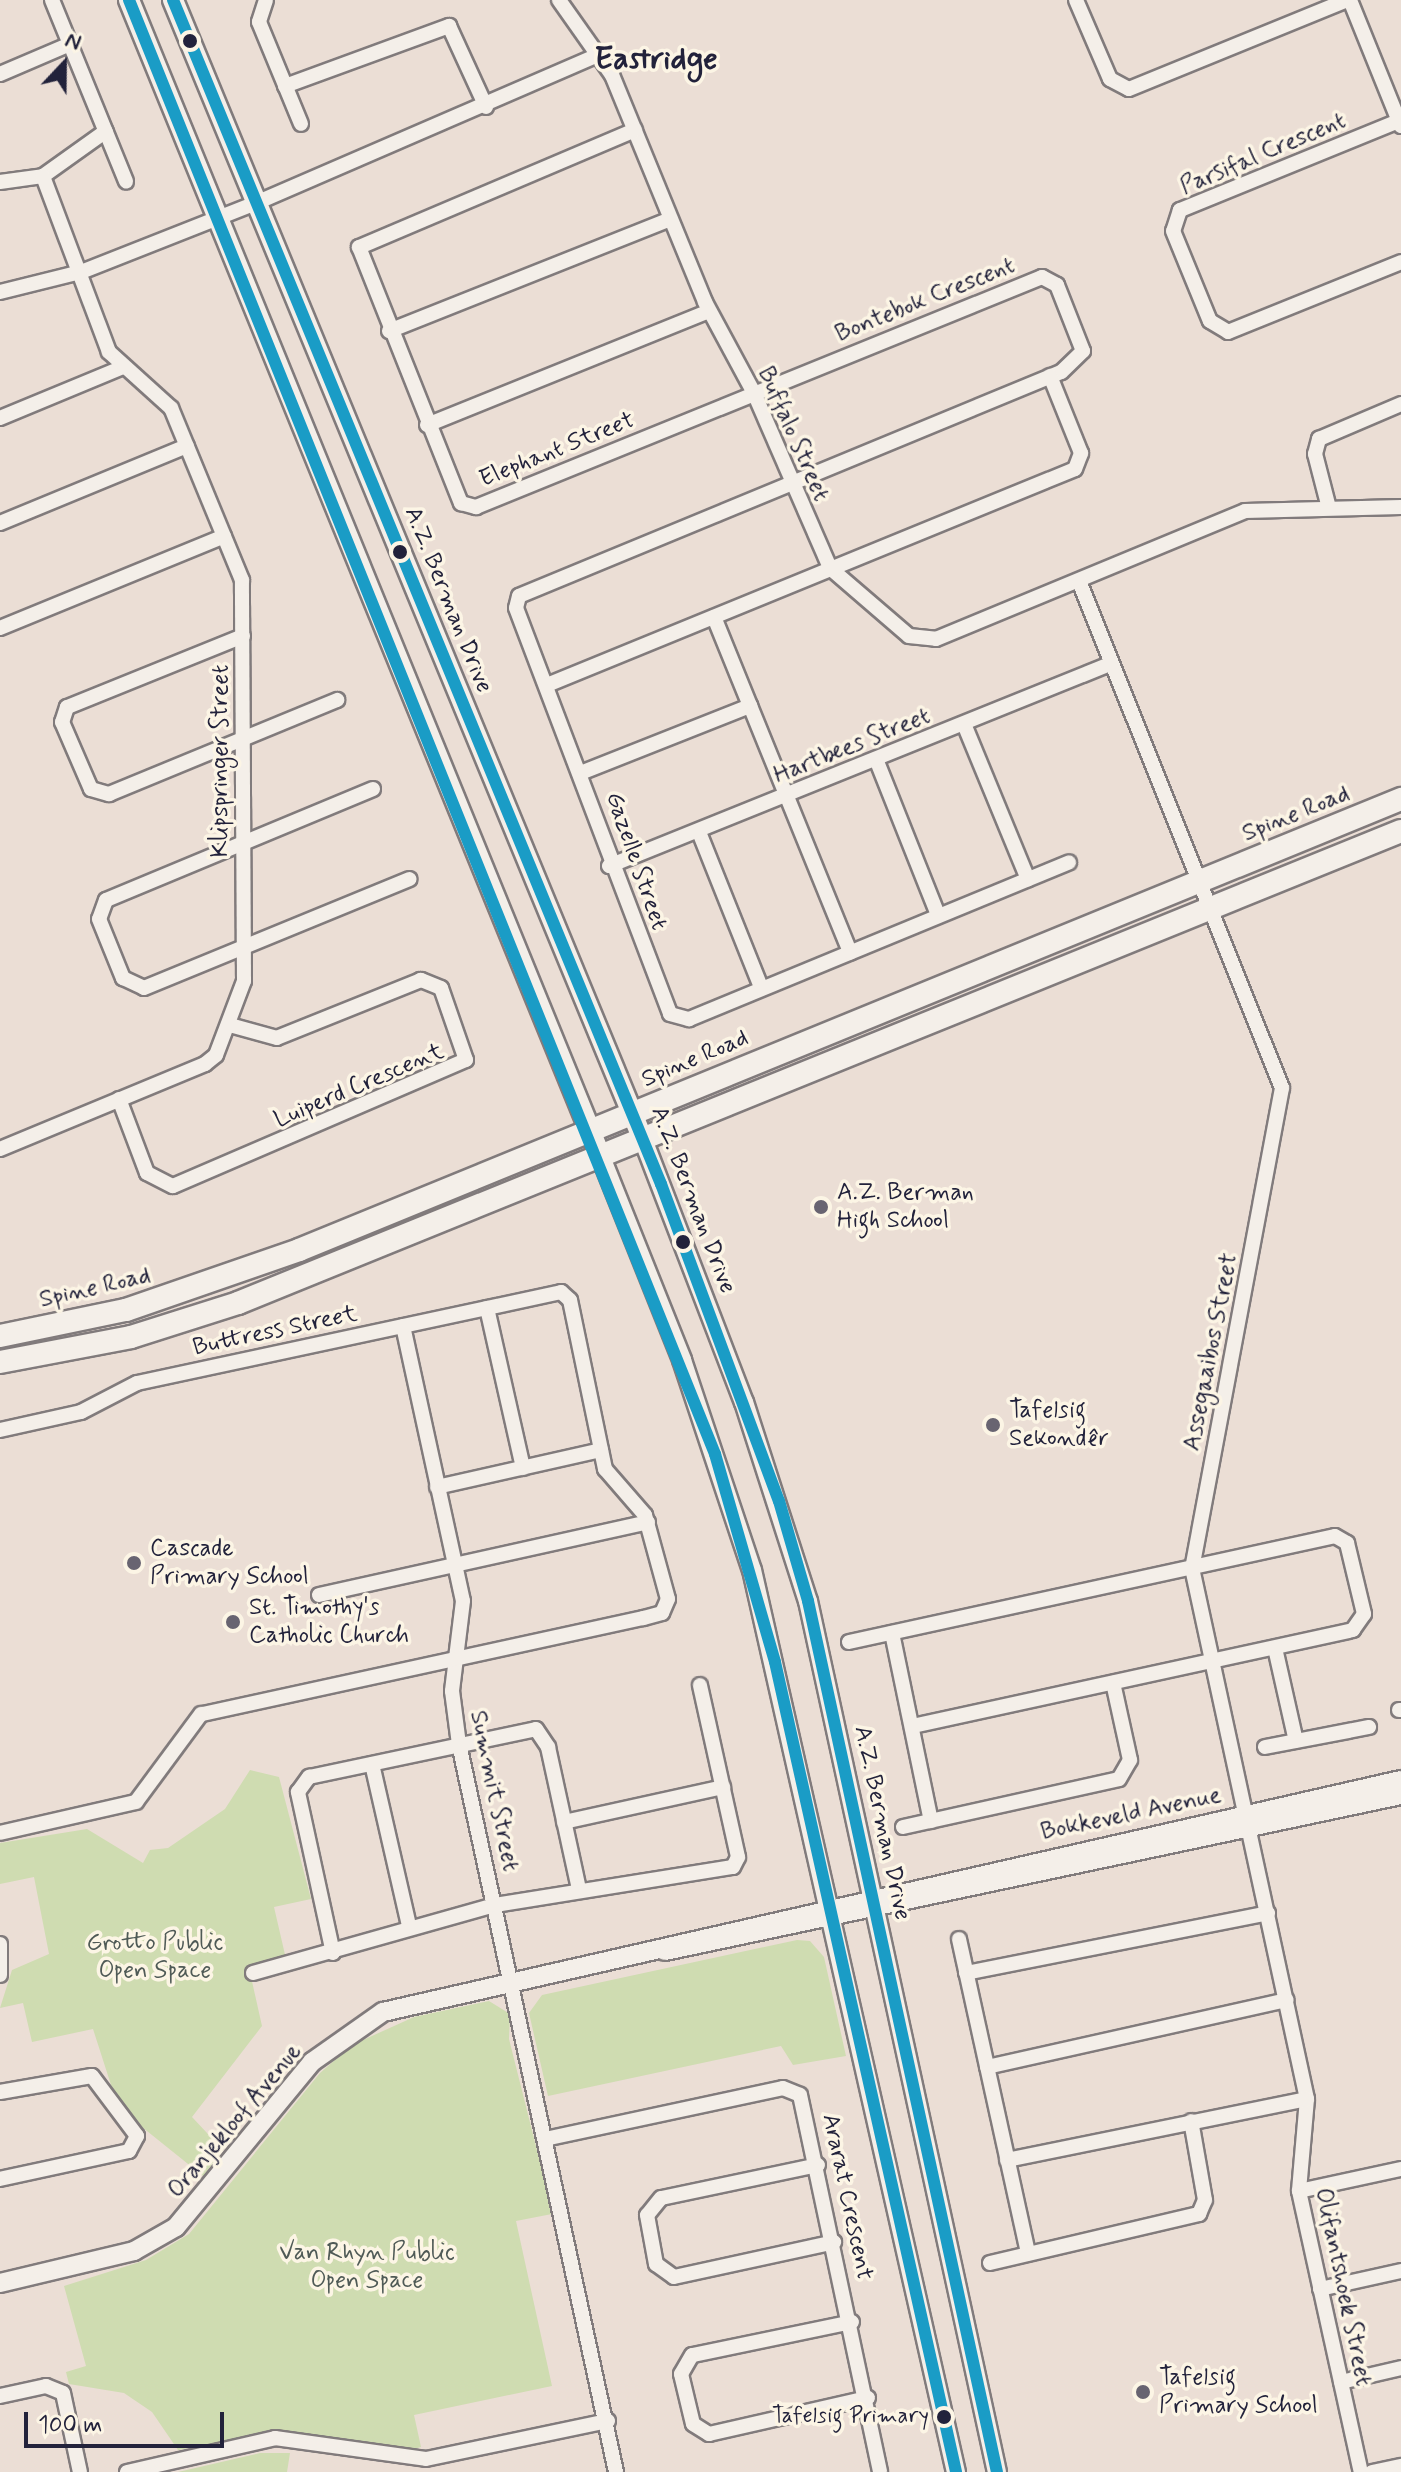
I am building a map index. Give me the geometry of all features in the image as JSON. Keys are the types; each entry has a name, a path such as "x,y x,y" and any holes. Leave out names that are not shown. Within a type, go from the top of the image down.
{"main road":[{"path":"129,0 601,1157"},
{"name":"A.Z. Berman Drive","path":"173,0 644,1142"},
{"name":"Spine Road","path":"0,1336 199,1288 590,1132 1401,799"},
{"path":"0,1362 192,1320 644,1142 1401,831"}],"street":[{"path":"52,0 126,181"},
{"name":"Buffalo Street","path":"559,0 601,54 709,311 754,393 830,568 902,631 927,641 1245,511 1401,507"},
{"path":"1076,0 1110,79 1129,89 1348,0 1400,122"},
{"path":"262,5 285,86 301,124"},
{"path":"285,86 449,26 486,107"},
{"path":"0,74 70,44"},
{"path":"0,292 81,272 256,203 486,107 601,54"},
{"name":"Parsifal Crescent","path":"1400,122 1180,210 1173,231 1210,321 1228,332 1401,262"},
{"name":"Elephant Street","path":"635,130 362,243 358,254 457,499 476,507 754,393"},
{"path":"0,182 43,176 106,131"},
{"name":"Klipspringer Street","path":"0,1149 205,1064 230,1025 242,995 242,580 171,408 121,368 43,176"},
{"path":"389,331 671,219"},
{"name":"Bontebok Crescent","path":"754,393 1042,277 1057,285 1083,351 1077,364 791,481"},
{"path":"427,425 709,311"},
{"path":"0,418 121,368"},
{"path":"547,685 1075,469 1081,453 1050,376"},
{"path":"1329,508 1315,454 1319,439 1401,404"},
{"path":"0,523 187,446"},
{"name":"Gazelle Street","path":"791,481 521,592 516,608 583,772 609,866 675,1019 850,952 1069,862"},
{"path":"0,628 224,536"},
{"name":"Assegaaibos Street","path":"1079,581 1283,1100 1192,1568 1246,1821"},
{"path":"714,617 850,952"},
{"path":"243,636 70,704 62,722 85,783 101,795 337,700"},
{"name":"Hartbees Street","path":"609,866 1110,664"},
{"path":"583,772 750,706"},
{"path":"964,724 1028,879"},
{"path":"876,759 938,915"},
{"path":"373,789 243,846 106,900 99,919 132,988 244,948 410,879"},
{"path":"699,832 761,987"},
{"name":"Luiperd Crescent","path":"119,1099 147,1173 173,1186 466,1060 441,988 421,980 277,1038 230,1025"},
{"name":"A.Z. Berman Drive","path":"644,1142 779,1501 872,1903 997,2472"},
{"path":"601,1157 682,1360 752,1570 833,1911 956,2472"},
{"name":"Buttress Street","path":"0,1430 81,1412 137,1383 565,1293 601,1450"},
{"path":"487,1308 523,1468"},
{"name":"Summit Street","path":"403,1326 463,1601 457,1659 459,1744 608,2421 616,2472"},
{"path":"0,1833 136,1802 201,1714 457,1659 667,1607 648,1522 609,1479 601,1450 437,1487"},
{"path":"319,1595 648,1522"},
{"path":"849,1642 1342,1538 1361,1624 1275,1648 913,1726"},
{"path":"892,1633 931,1821"},
{"path":"1275,1648 1296,1741"},
{"path":"903,1827 1119,1779 1130,1760 1113,1683"},
{"path":"253,1973 333,1953 409,1925 495,1905 579,1889 733,1867 738,1857 700,1685"},
{"path":"1265,1747 1369,1727"},
{"path":"333,1953 299,1788 309,1777 459,1744 539,1731 579,1889"},
{"path":"372,1764 409,1925"},
{"name":"Bokkeveld Avenue","path":"833,1911 1246,1821 1401,1780"},
{"path":"564,1822 723,1787"},
{"name":"Bokkeveld Avenue","path":"1246,1821 1401,1795"},
{"name":"Olifantshoek Street","path":"1246,1821 1307,2099 1299,2191 1361,2472"},
{"name":"Oranjekloof Avenue","path":"0,2283 107,2259 157,2238 212,2192 312,2062 354,2027 413,2003 833,1911"},
{"path":"966,1973 1268,1913"},
{"path":"959,1939 1028,2254"},
{"path":"0,1944 0,1975"},
{"path":"987,2067 1287,2000"},
{"path":"0,2092 88,2075 137,2136 129,2151 0,2179"},
{"name":"Ararat Crescent","path":"545,2139 789,2088 804,2102 868,2398 880,2472"},
{"path":"1007,2160 1307,2099"},
{"path":"990,2263 1199,2214 1205,2200 1191,2121"},
{"path":"818,2165 661,2198 647,2215 656,2264 674,2277 834,2242"},
{"path":"1299,2191 1401,2169"},
{"path":"1320,2289 1401,2271"},
{"path":"852,2322 692,2355 681,2374 693,2424 709,2434 868,2398"},
{"path":"1341,2382 1401,2368"},
{"path":"0,2396 57,2388 80,2472"},
{"path":"127,2472 275,2438 426,2459 608,2421"},
{"path":"1372,2472 1401,2466"}],"green space":[{"name":"Grotto Public Open Space","path":"250,1770 279,1777 311,1899 274,1907 286,1959 249,1968 262,2026 192,2117 223,2150 203,2176 137,2123 112,2088 93,2029 32,2042 23,2003 0,2008 12,1970 49,1954 34,1877 0,1884 0,1843 87,1829 143,1863 150,1850 168,1848 225,1809"},
{"path":"797,1940 810,1941 824,1957 846,2056 793,2065 781,2046 548,2096 529,2013 542,1995"},
{"name":"Van Rhyn Public Open Space","path":"489,2001 510,2014 509,2039 552,2214 516,2221 552,2386 414,2415 421,2447 403,2452 270,2433 178,2450 152,2412 124,2393 69,2384 66,2372 86,2366 64,2286 146,2260 189,2234 320,2073 352,2045 414,2017"},
{"path":"260,2453 290,2453 287,2472 178,2472"}],"transit line":[{"path":"129,0 715,1454 775,1662 956,2472"},
{"path":"173,0 661,1184 779,1501 808,1601 997,2472"}],"place":[{"name":"A.Z. Berman High School","path":"821,1207"},
{"name":"Tafelsig Sekondêr","path":"993,1425"},
{"name":"Cascade Primary School","path":"134,1563"},
{"name":"St. Timothy's Catholic Church","path":"233,1622"},
{"name":"Tafelsig Primary School","path":"1143,2392"},
{"name":"Tafelsig Primary","path":"944,2417"}],"district":[{"name":"Eastridge","path":"656,59"}]}
